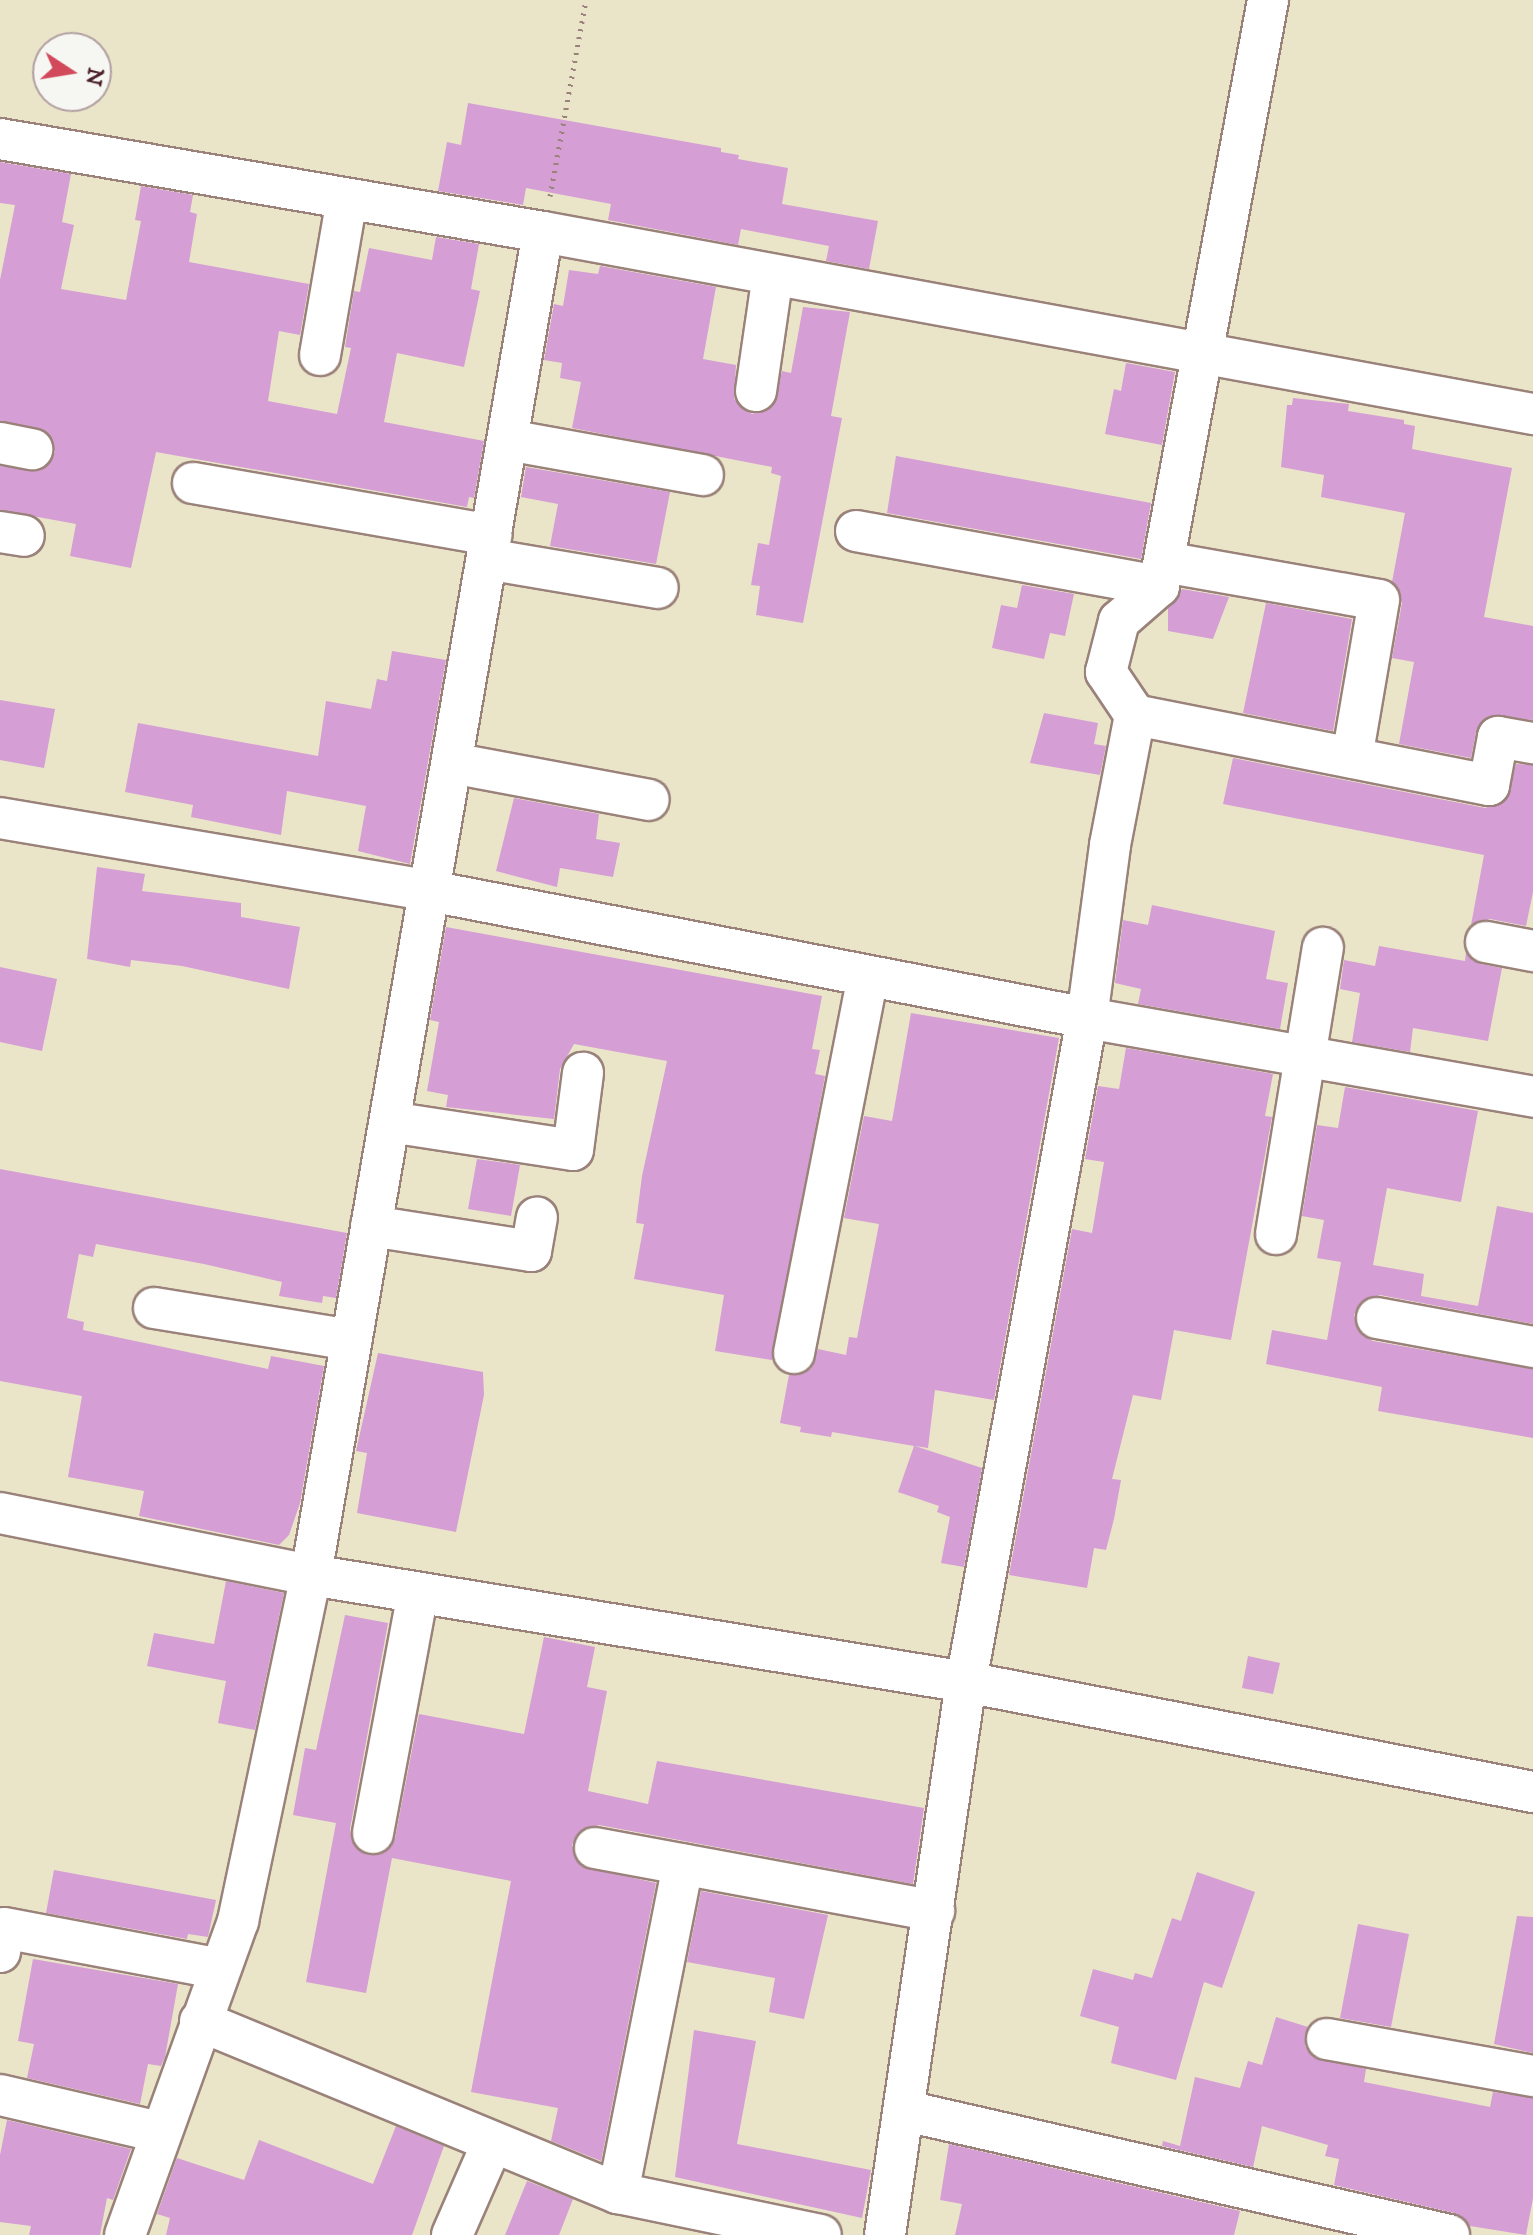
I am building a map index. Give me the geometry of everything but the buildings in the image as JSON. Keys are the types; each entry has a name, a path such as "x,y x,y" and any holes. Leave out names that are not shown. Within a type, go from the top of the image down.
{"street":[{"path":"1268,0 1162,574 1119,621 1106,672 1135,715 1489,785 1498,737 1533,743"},
{"path":"0,139 543,232 1533,414"},
{"path":"320,355 347,199"},
{"path":"125,2235 159,2132 238,1921 311,1575 543,232"},
{"path":"756,391 773,275"},
{"path":"508,440 703,475"},
{"path":"193,483 489,547 658,588"},
{"path":"856,531 1162,574 1379,600 1352,758"},
{"path":"885,2235 906,2111 966,1682 1087,1018 1110,845 1135,715"},
{"path":"452,763 649,800"},
{"path":"0,818 430,891 1087,1018 1307,1053 1533,1097"},
{"path":"1486,942 1533,951"},
{"path":"1276,1234 1323,948"},
{"path":"794,1353 868,976"},
{"path":"390,1122 573,1150 583,1073"},
{"path":"371,1226 531,1251 537,1218"},
{"path":"154,1308 351,1340"},
{"path":"1377,1318 1533,1347"},
{"path":"0,1513 311,1575 966,1682 1533,1792"},
{"path":"373,1833 418,1593"},
{"path":"595,1848 934,1911"},
{"path":"618,2193 683,1864"},
{"path":"0,1952 4,1928 220,1969"},
{"path":"200,2021 687,2222 821,2235"},
{"path":"1327,2039 1533,2076"},
{"path":"0,2095 159,2132"},
{"path":"906,2111 1449,2235"},
{"path":"452,2235 492,2144"}],"path":[{"path":"543,232 586,0"}]}
